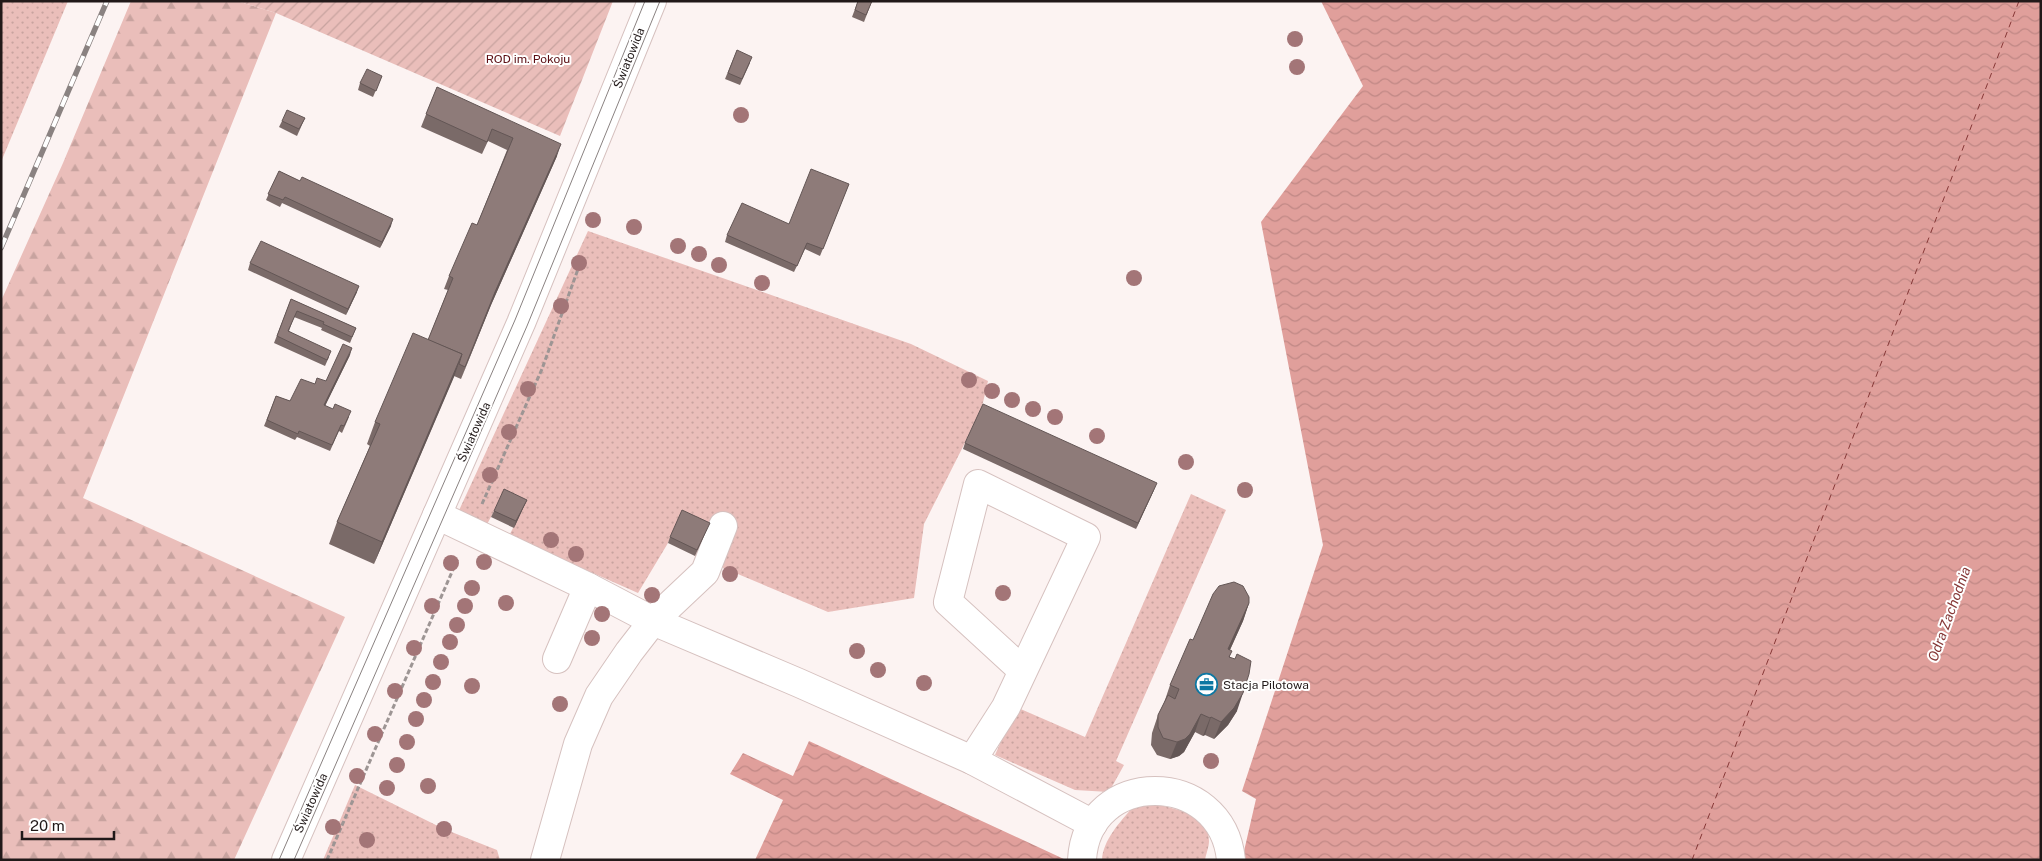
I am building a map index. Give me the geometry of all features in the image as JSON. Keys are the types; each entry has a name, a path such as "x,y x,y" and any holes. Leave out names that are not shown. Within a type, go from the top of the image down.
{"street":[{"name":"Światowida","path":"286,860 521,323 652,1"},
{"path":"972,760 1006,708 1022,670 1054,608 1086,538 978,484 948,602 1022,670"},
{"path":"437,515 588,587 653,621 972,760 1093,824"},
{"path":"546,860 578,744 599,696 653,621 705,572 723,526"},
{"path":"557,658 588,587"},
{"path":"1082,860 1085,840 1093,824 1104,811 1118,800 1143,791 1169,791 1188,797 1204,807 1217,821 1226,839 1231,860"}],"path":[{"path":"327,860 469,531 542,369 583,256"}],"green space":[{"path":"1,1 68,1 1,162"},
{"path":"131,1 237,1 276,13 83,498 345,617 234,860 1,860 1,301 63,163"},
{"name":"ROD im. Pokoju","path":"237,1 613,1 560,136 276,13"},
{"path":"588,231 911,344 988,381 981,411 924,524 914,598 828,612 695,556 707,529 680,516 668,543 638,593 509,536 524,506 502,496 483,532 455,519"},
{"path":"1191,494 1226,510 1116,761 1124,765 1109,792 1075,790 995,755 1016,707 1085,737"},
{"path":"355,785 444,829 497,850 500,860 323,860"},
{"path":"1152,803 1188,813 1203,824 1209,841 1205,860 1102,860 1105,845 1109,838 1133,807"}],"water":[{"name":"Odra Zachodnia","path":"1321,1 2041,1 2041,860 1242,860 1256,799 1242,791 1323,545 1261,222 1363,86"},
{"path":"809,741 1066,860 755,860 783,800 730,774 743,753 793,776"}],"building":[{"path":"858,1 872,1 866,15 855,10"},
{"path":"737,50 752,57 742,79 728,73"},
{"path":"367,69 382,76 376,91 360,83"},
{"path":"437,87 561,144 495,292 465,367 459,364 462,354 428,340 453,278 449,276 472,223 477,225 513,138 492,129 487,142 426,114"},
{"path":"287,110 305,118 299,129 282,121"},
{"path":"811,169 849,184 823,249 807,243 797,266 727,235 742,203 789,224"},
{"path":"279,171 300,181 302,177 393,219 382,242 285,197 283,200 268,194"},
{"path":"261,241 359,286 348,309 250,263"},
{"path":"291,299 356,328 352,337 323,324 324,322 297,311 288,331 331,351 327,360 277,336"},
{"path":"413,333 462,354 382,542 337,522 380,424 375,422"},
{"path":"343,344 352,348 324,405 333,409 335,404 351,411 344,426 341,425 332,445 299,431 298,434 267,420 276,396 290,401 301,379 315,384 317,378 326,381"},
{"path":"983,404 1157,483 1138,523 965,443"},
{"path":"504,489 527,500 516,521 494,511"},
{"path":"682,510 710,523 697,550 670,537"},
{"name":"Stacja Pilotowa","path":"1234,582 1243,586 1249,597 1249,603 1228,649 1232,651 1229,657 1235,659 1237,654 1251,661 1243,693 1234,708 1221,722 1201,714 1190,734 1185,739 1177,742 1163,738 1158,727 1158,715 1168,695 1175,699 1179,689 1170,685 1190,639 1193,640 1213,594 1219,586"}],"ferry route":[{"path":"1692,860 2019,1"}],"tram line":[{"path":"279,860 515,320 645,1"},
{"path":"294,860 527,326 660,1"}],"railway":[{"path":"1,248 107,1"}],"place":[{"name":"Stacja Pilotowa","path":"1207,685"}]}
